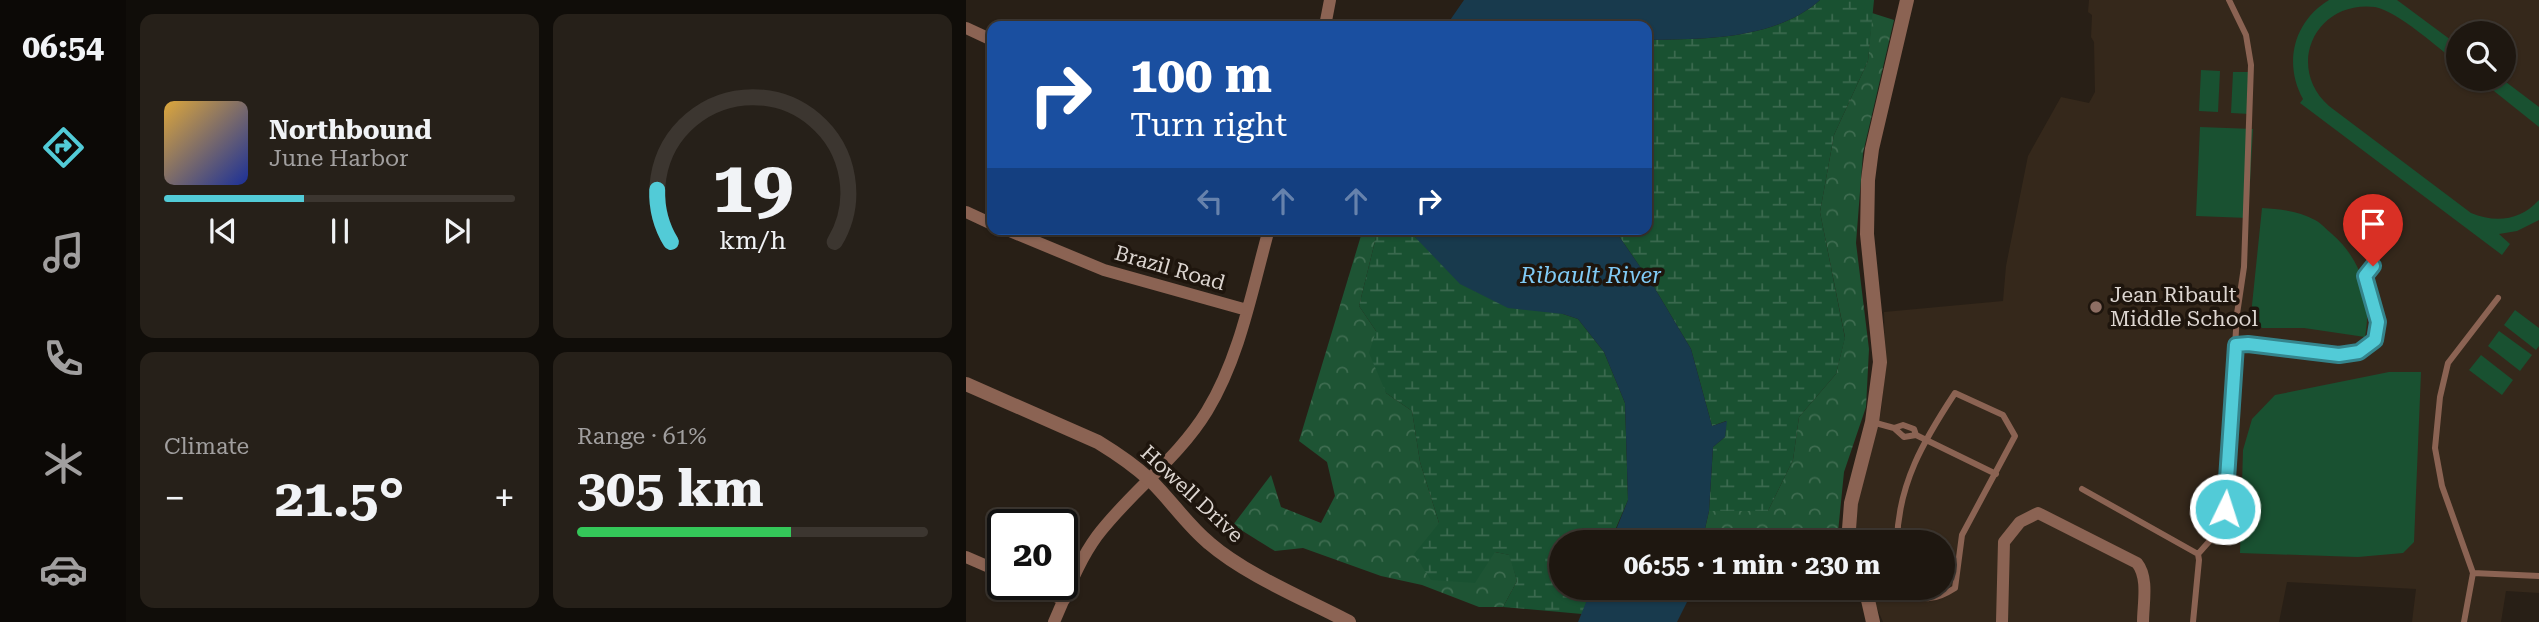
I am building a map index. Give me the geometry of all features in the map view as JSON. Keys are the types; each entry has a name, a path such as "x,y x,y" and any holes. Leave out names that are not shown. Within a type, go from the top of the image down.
{"street":[{"path":"1326,21 1330,0"},
{"path":"1850,530 1851,503 1872,422 1880,362 1867,234 1868,180 1872,149 1908,0"},
{"path":"966,28 987,38"},
{"path":"966,212 987,222"},
{"name":"Brazil Road","path":"1019,235 1104,270 1247,310"},
{"path":"1078,570 1097,536 1177,453 1208,410 1232,358 1267,235"},
{"name":"Howell Drive","path":"966,384 1098,442 1150,480 1189,525 1237,564 1349,622"},
{"path":"2002,622 2004,542 2020,522 2038,513 2137,564 2143,570 2143,622"},
{"path":"966,557 987,566"},
{"path":"1054,622 1064,600"},
{"path":"1868,600 1873,622"}],"lane":[{"path":"2198,554 2214,536 2225,509 2244,267 2251,65 2246,34 2229,0"},
{"path":"2236,345 2248,344 2339,355 2359,352 2375,340 2378,322 2365,276 2373,266"},
{"path":"2464,622 2473,573 2442,486 2435,448 2440,397 2448,363 2498,298"},
{"path":"1898,530 1908,478 1924,440 1955,393 2003,415 2015,436 1962,535 1955,588"},
{"path":"1872,422 1894,428 1904,437 1916,435"},
{"path":"1894,428 1903,425 1914,429 1916,435 1924,440 1996,474"},
{"path":"2082,489 2198,554"},
{"path":"2193,622 2198,554"},
{"path":"2473,573 2539,576"}],"shaded area":[{"path":"2089,0 2539,0 2539,593 2506,591 2501,622 2412,622 2416,589 2287,582 2279,622 1883,622 1873,600 1955,600 1955,530 1855,530 1858,499 1881,412 1885,371 1884,312 2003,301 2006,266 2028,156 2061,97 2089,103 2095,92 2092,15 2088,12"}],"green space":[{"path":"1820,0 1874,0 1868,61 1834,135 1820,212 1845,338 1836,374 1799,417 1793,460 1768,511 1709,511 1713,447 1725,437 1726,421 1712,426 1691,349 1654,287 1618,235 1652,235 1652,40 1738,35 1782,23"},
{"path":"2329,0 2397,0 2446,36 2446,54 2385,10 2375,7 2354,8 2336,14 2322,25 2313,39 2308,56 2309,73 2316,90 2329,106 2471,213 2489,218 2507,218 2524,212 2539,200 2539,220 2517,231 2499,234 2510,244 2502,255 2300,103 2303,99 2294,71 2295,44 2307,19"},
{"path":"1872,13 1894,20 1863,153 1856,243 1869,349 1866,407 1844,472 1838,530 1705,530 1709,511 1768,511 1793,460 1799,417 1836,374 1845,337 1820,212 1834,135 1868,61"},
{"path":"2201,70 2220,71 2218,112 2199,111"},
{"path":"2233,72 2252,72 2250,114 2231,113"},
{"path":"2516,90 2539,107 2539,127 2494,91"},
{"path":"2200,127 2253,129 2248,218 2196,216"},
{"path":"2262,208 2289,211 2309,217 2321,224 2343,245 2363,281 2367,308 2365,337 2304,328 2262,328 2251,315"},
{"path":"1361,235 1377,235 1359,306 1376,331 1386,393 1412,411 1420,462 1439,523 1495,552 1510,555 1517,581 1503,607 1479,607 1422,585 1381,576 1303,548 1275,551 1233,525 1271,475 1281,507 1321,523 1335,496 1327,462 1299,441"},
{"path":"1377,235 1414,235 1563,314 1578,319 1604,352 1625,403 1628,500 1615,530 1549,530 1549,600 1587,600 1582,614 1503,607 1517,581 1509,555 1495,552 1475,583 1431,580 1414,554 1439,523 1420,462 1412,411 1386,393 1369,353 1376,331 1359,306"},
{"path":"2515,310 2539,328 2539,346 2536,350 2504,325"},
{"path":"2499,331 2532,355 2520,371 2488,346"},
{"path":"2481,355 2513,380 2502,395 2469,370"},
{"path":"2389,372 2421,372 2414,542 2403,553 2358,557 2240,553 2243,450 2252,419 2275,395"}],"water":[{"path":"1464,0 1820,0 1802,13 1761,30 1692,39 1652,40 1652,21 1449,21"},
{"name":"Ribault River","path":"1414,235 1618,235 1654,287 1691,349 1712,426 1727,421 1725,437 1713,447 1709,511 1705,530 1616,530 1628,500 1625,403 1604,352 1578,319 1563,314 1508,308 1460,284"},
{"path":"1587,600 1688,600 1677,622 1578,622"}],"place":[{"name":"Jean Ribault Middle School","path":"2096,307"}],"route":[{"path":"2225,509 2236,345 2248,344 2339,355 2359,352 2375,340 2378,322 2365,276 2373,266"}]}
